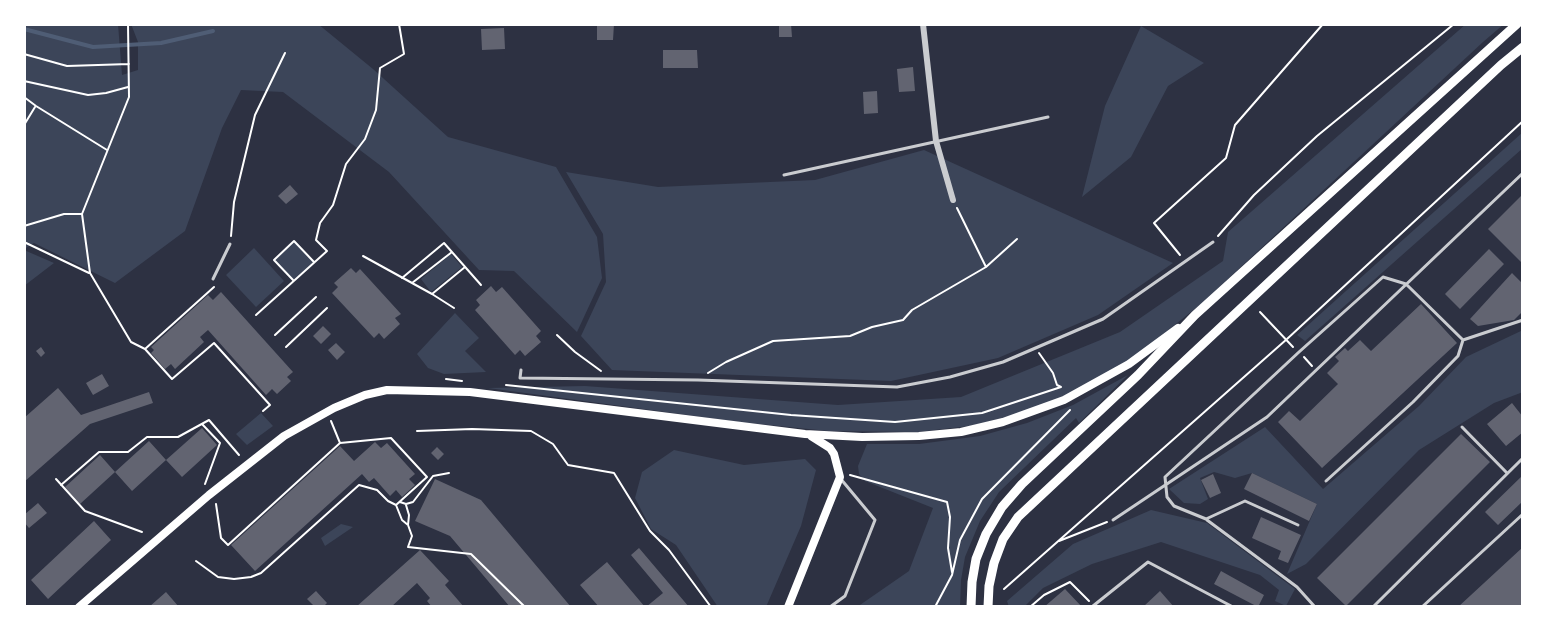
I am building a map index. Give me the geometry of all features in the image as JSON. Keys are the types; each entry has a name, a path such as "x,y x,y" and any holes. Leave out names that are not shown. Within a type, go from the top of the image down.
{"main road":[{"path":"971,607 976,560 986,534 1002,507 1022,484 1138,375 1195,315 1517,24"},
{"path":"988,607 989,586 994,563 1003,539 1018,517 1035,499 1523,47"},
{"path":"79,607 209,495 284,436 334,408 365,395 387,390 470,392 805,434 862,437 919,436 961,432 1003,422 1064,400 1129,364 1195,315"},
{"path":"788,607 839,475 834,454 830,448 816,438 805,434"}],"street":[{"path":"923,24 936,141 953,200"}],"lane":[{"path":"784,175 1048,117"},
{"path":"1113,520 1267,417 1523,173"},
{"path":"521,370 520,378 698,380 897,387 950,377 1003,362 1103,319 1213,242"},
{"path":"213,279 231,244"},
{"path":"1315,607 1298,587 1234,538 1206,519 1174,506 1167,497 1165,477 1383,277 1407,284 1463,340"},
{"path":"1463,340 1523,320"},
{"path":"1326,481 1413,402 1458,356 1463,340"},
{"path":"1462,427 1508,473"},
{"path":"1373,607 1523,458"},
{"path":"830,607 845,596 875,520 839,475"},
{"path":"1206,519 1245,501 1298,525"},
{"path":"1422,607 1523,514"},
{"path":"1093,606 1148,562 1233,607"}],"path":[{"path":"128,24 129,96 82,214 90,273 131,342 145,349 172,379 214,343 270,405 263,411"},
{"path":"256,315 327,251 316,240 320,223 333,205 346,164 365,140 376,110 380,68 404,54 399,24"},
{"path":"1185,261 1154,224 1226,158 1235,125 1323,24"},
{"path":"1213,242 1254,195 1317,136 1454,24"},
{"path":"231,244 234,202 255,115 285,53"},
{"path":"24,54 67,66 129,64"},
{"path":"24,81 88,95 128,87"},
{"path":"24,96 36,106 107,150"},
{"path":"24,125 36,106"},
{"path":"1004,589 1287,339 1523,121"},
{"path":"953,200 986,267"},
{"path":"24,226 64,214 82,214"},
{"path":"698,380 726,362 773,341 850,336 903,320 912,310 986,267 1017,239"},
{"path":"293,280 274,260 294,241 314,262"},
{"path":"402,278 444,243 481,285"},
{"path":"24,244 90,273"},
{"path":"412,283 452,252"},
{"path":"363,256 454,308"},
{"path":"432,294 465,267"},
{"path":"145,349 214,287"},
{"path":"275,335 316,297"},
{"path":"286,347 327,308"},
{"path":"1260,312 1291,344"},
{"path":"557,335 575,352 613,379"},
{"path":"505,385 791,415 895,422 982,413 1061,387 1057,385 1053,373 1037,348"},
{"path":"446,379 469,381"},
{"path":"61,485 99,452 128,452 147,437 178,437 210,420 239,455"},
{"path":"331,421 340,443"},
{"path":"202,424 220,443 206,484"},
{"path":"417,431 472,429 531,431 553,444 568,465 614,473 650,531 669,550 711,607"},
{"path":"216,502 221,538 228,544 340,443 390,438 427,477 396,505"},
{"path":"400,502 406,504 413,502 433,476 449,473"},
{"path":"839,475 947,502 950,517 948,548 952,575"},
{"path":"56,480 84,511 142,532"},
{"path":"196,561 218,577 234,579 261,573 359,485 377,490 388,501 396,505 402,520 408,525"},
{"path":"406,504 409,515 408,525 412,536 408,547 471,554 525,607"},
{"path":"1058,542 1113,520"},
{"path":"1030,607 1044,595 1070,582 1093,606"}],"shaded area":[{"path":"24,24 118,24 122,75 138,70 138,42 131,24 318,24 373,69 448,137 556,167 597,237 602,278 577,332 514,271 479,270 389,172 283,92 241,90 222,128 185,231 115,283 34,243 24,249"},
{"path":"1466,24 1504,24 1201,304 1132,359 1068,395 1014,415 970,426 917,432 828,431 739,422 488,388 585,386 838,405 961,397 1120,332 1223,261 1228,232"},
{"path":"1141,26 1204,63 1168,86 1131,157 1082,197 1105,106"},
{"path":"1523,132 1523,148 1305,341 1297,335"},
{"path":"924,150 1173,263 1098,315 998,358 891,381 612,370 581,336 606,282 603,234 566,172 658,187 815,180"},
{"path":"294,241 314,262 293,280 274,260"},
{"path":"254,248 284,281 256,307 226,275"},
{"path":"24,250 54,263 24,286"},
{"path":"451,254 462,267 431,292 421,279"},
{"path":"455,313 479,338 465,351 486,372 444,374 428,368 417,354"},
{"path":"1523,330 1523,392 1494,403 1419,450 1306,564 1287,574 1317,504 1252,473 1235,478 1214,472 1200,478 1208,499 1200,504 1184,503 1169,489 1265,427 1323,489 1419,406 1466,357"},
{"path":"1128,375 1079,423 1076,418 999,492 980,521 965,557 960,607 857,607 909,571 933,508 865,481 859,474 858,466 867,444 919,444 980,436 1027,423 1073,405"},
{"path":"261,413 273,426 247,445 236,434"},
{"path":"674,450 744,465 805,459 816,470 801,526 766,607 718,607 676,545 651,529 635,498 642,472"},
{"path":"1151,510 1207,523 1295,589 1286,606 1275,601 1279,590 1260,575 1161,542 1092,564 1043,588 1024,607 1009,607 1007,601 1073,544"},
{"path":"341,524 353,527 325,546 321,538"}],"building":[{"path":"597,24 614,24 613,40 597,40"},
{"path":"779,24 791,24 792,37 779,37"},
{"path":"504,28 505,49 482,50 481,29"},
{"path":"663,50 697,50 698,68 663,68"},
{"path":"913,67 915,91 899,92 897,69"},
{"path":"877,91 878,113 864,114 863,92"},
{"path":"290,185 298,194 286,204 278,196"},
{"path":"1523,194 1523,264 1488,229"},
{"path":"1489,249 1504,264 1460,309 1445,294"},
{"path":"351,268 356,273 360,269 401,314 395,318 400,324 384,339 379,333 374,338 332,293 338,287 334,283"},
{"path":"1512,273 1523,284 1523,311 1514,320 1478,326 1470,319"},
{"path":"491,286 496,292 502,287 541,331 536,336 541,342 525,356 520,350 515,355 475,310 480,305 476,300"},
{"path":"221,292 293,372 287,377 291,381 277,394 272,389 266,395 208,330 200,337 204,342 175,369 171,364 165,369 151,353 154,350 151,347 208,295 213,300"},
{"path":"1421,304 1457,343 1322,468 1278,422 1289,411 1300,421 1338,384 1327,373 1339,361 1335,357 1345,348 1348,351 1360,340 1371,351"},
{"path":"323,326 331,334 321,344 313,336"},
{"path":"336,343 345,352 337,360 328,350"},
{"path":"41,347 45,353 41,357 36,351"},
{"path":"102,374 109,386 93,395 86,383"},
{"path":"58,388 81,415 149,392 153,403 90,424 24,482 24,418"},
{"path":"1512,403 1523,417 1523,432 1506,446 1487,424"},
{"path":"202,428 217,445 182,477 166,460"},
{"path":"1461,434 1490,462 1346,606 1317,578"},
{"path":"149,441 166,460 132,491 115,472"},
{"path":"375,442 381,448 387,443 415,474 409,479 415,485 402,497 396,490 390,496 374,478 369,482 362,474 255,571 231,545 340,446 354,461"},
{"path":"437,447 444,454 438,460 431,453"},
{"path":"100,455 115,472 80,504 65,487"},
{"path":"1252,473 1317,504 1309,521 1244,489"},
{"path":"1213,474 1221,493 1210,498 1201,480"},
{"path":"1523,475 1523,501 1498,525 1485,512"},
{"path":"435,479 481,500 571,607 510,607 450,536 415,521"},
{"path":"38,503 47,513 29,528 24,522 24,515"},
{"path":"1261,517 1301,535 1288,563 1278,559 1281,551 1252,538"},
{"path":"94,521 111,540 48,599 31,580"},
{"path":"1523,547 1523,607 1458,607"},
{"path":"639,548 689,607 646,607 663,593 631,555"},
{"path":"420,550 449,581 445,585 464,607 432,607 427,601 430,598 417,583 391,607 356,607"},
{"path":"607,562 645,607 599,607 580,585"},
{"path":"1221,571 1264,595 1258,607 1214,584"},
{"path":"1065,589 1082,607 1044,607"},
{"path":"316,591 327,603 323,607 315,607 307,599"},
{"path":"1160,591 1174,607 1143,607"},
{"path":"166,592 179,607 149,607"}],"waterway":[{"path":"24,29 93,47 161,43 213,31"}]}
